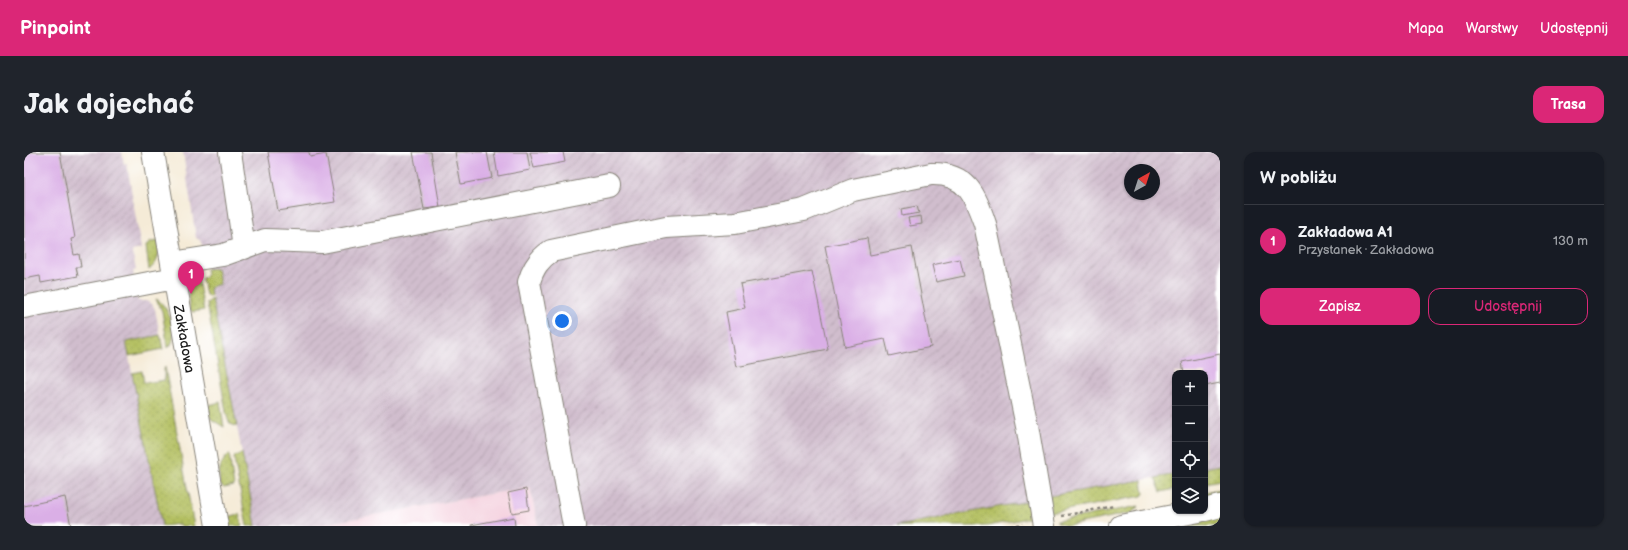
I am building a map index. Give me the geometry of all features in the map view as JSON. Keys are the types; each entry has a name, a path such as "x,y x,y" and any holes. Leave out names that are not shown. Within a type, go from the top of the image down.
{"street":[{"name":"Zakładowa","path":"153,152 217,526"},
{"path":"230,152 244,248"},
{"path":"574,526 529,282 536,264 543,256 551,250 666,227 735,223 804,210 852,190 931,174 943,174 958,180 976,198 985,224 1028,431 1043,523"},
{"path":"24,307 173,270 223,255 265,240 322,242 609,186"},
{"path":"1208,509 1220,506"},
{"path":"1127,520 1175,514"}],"path":[{"path":"1011,526 1043,523 1127,520"}],"shaded area":[{"path":"24,152 122,152 124,165 127,164 141,249 132,251 136,270 133,271 138,301 146,301 152,304 155,309 160,335 126,342 162,526 24,526"},
{"path":"183,152 1220,152 1220,465 1208,467 1208,370 1172,370 1172,475 897,526 538,526 530,487 313,526 256,526 210,287 220,283 217,268 208,269 200,240 196,238"},
{"path":"530,487 538,526 313,526"}],"green space":[{"path":"158,241 158,257 155,264 149,270 146,246 151,242"},
{"path":"217,268 220,284 210,287 211,296 209,297 206,295 202,279 207,274 206,269"},
{"path":"197,274 204,310 193,312 190,310 188,300 191,283"},
{"path":"156,299 161,302 172,322 173,337 172,343 168,348 162,311"},
{"path":"212,299 237,426 230,423 226,412 207,303"},
{"path":"160,335 163,349 129,356 126,342"},
{"path":"165,367 194,526 181,526 180,524 162,526 132,373 142,371 144,383 165,380"},
{"path":"220,402 224,427 211,419 207,409 209,405"},
{"path":"242,453 256,526 247,526 234,459 235,456"},
{"path":"229,454 234,486 224,488 220,485 219,472 223,461"},
{"path":"1220,465 1220,480 1208,482 1208,467"},
{"path":"1172,475 1172,490 1161,492 1155,478"},
{"path":"1142,480 1144,494 1142,496 1050,513 1050,496"},
{"path":"1220,489 1220,494 1208,497 1208,491"},
{"path":"1029,501 1033,517 987,526 897,526"},
{"path":"1139,506 1132,513 1067,526 1057,523 1057,521"},
{"path":"239,514 242,526 228,526 228,517"},
{"path":"1220,516 1220,526 1170,526"}],"building":[{"path":"24,152 60,152 75,238 71,239 74,255 79,254 81,267 76,267 78,276 41,283 40,276 24,279"},
{"path":"268,152 309,152 310,157 326,154 335,202 278,211"},
{"path":"413,152 431,152 440,207 424,209"},
{"path":"455,152 487,152 492,178 461,184"},
{"path":"494,152 527,152 530,170 498,176"},
{"path":"530,152 563,152 565,162 534,168"},
{"path":"917,206 919,213 902,216 901,209"},
{"path":"921,216 922,224 910,226 908,218"},
{"path":"867,238 870,255 912,247 931,347 889,356 885,339 845,347 825,246"},
{"path":"960,259 964,276 936,282 932,265"},
{"path":"812,271 828,349 736,367 726,312 745,308 740,284"},
{"path":"1220,354 1220,383 1208,385 1208,370 1183,370 1182,362"},
{"path":"526,489 529,510 512,513 508,493"},
{"path":"65,497 71,526 24,526 24,506"},
{"path":"514,517 515,526 471,526 471,525"}],"place":[{"name":"Zakładowa A1","path":"191,294"}]}
